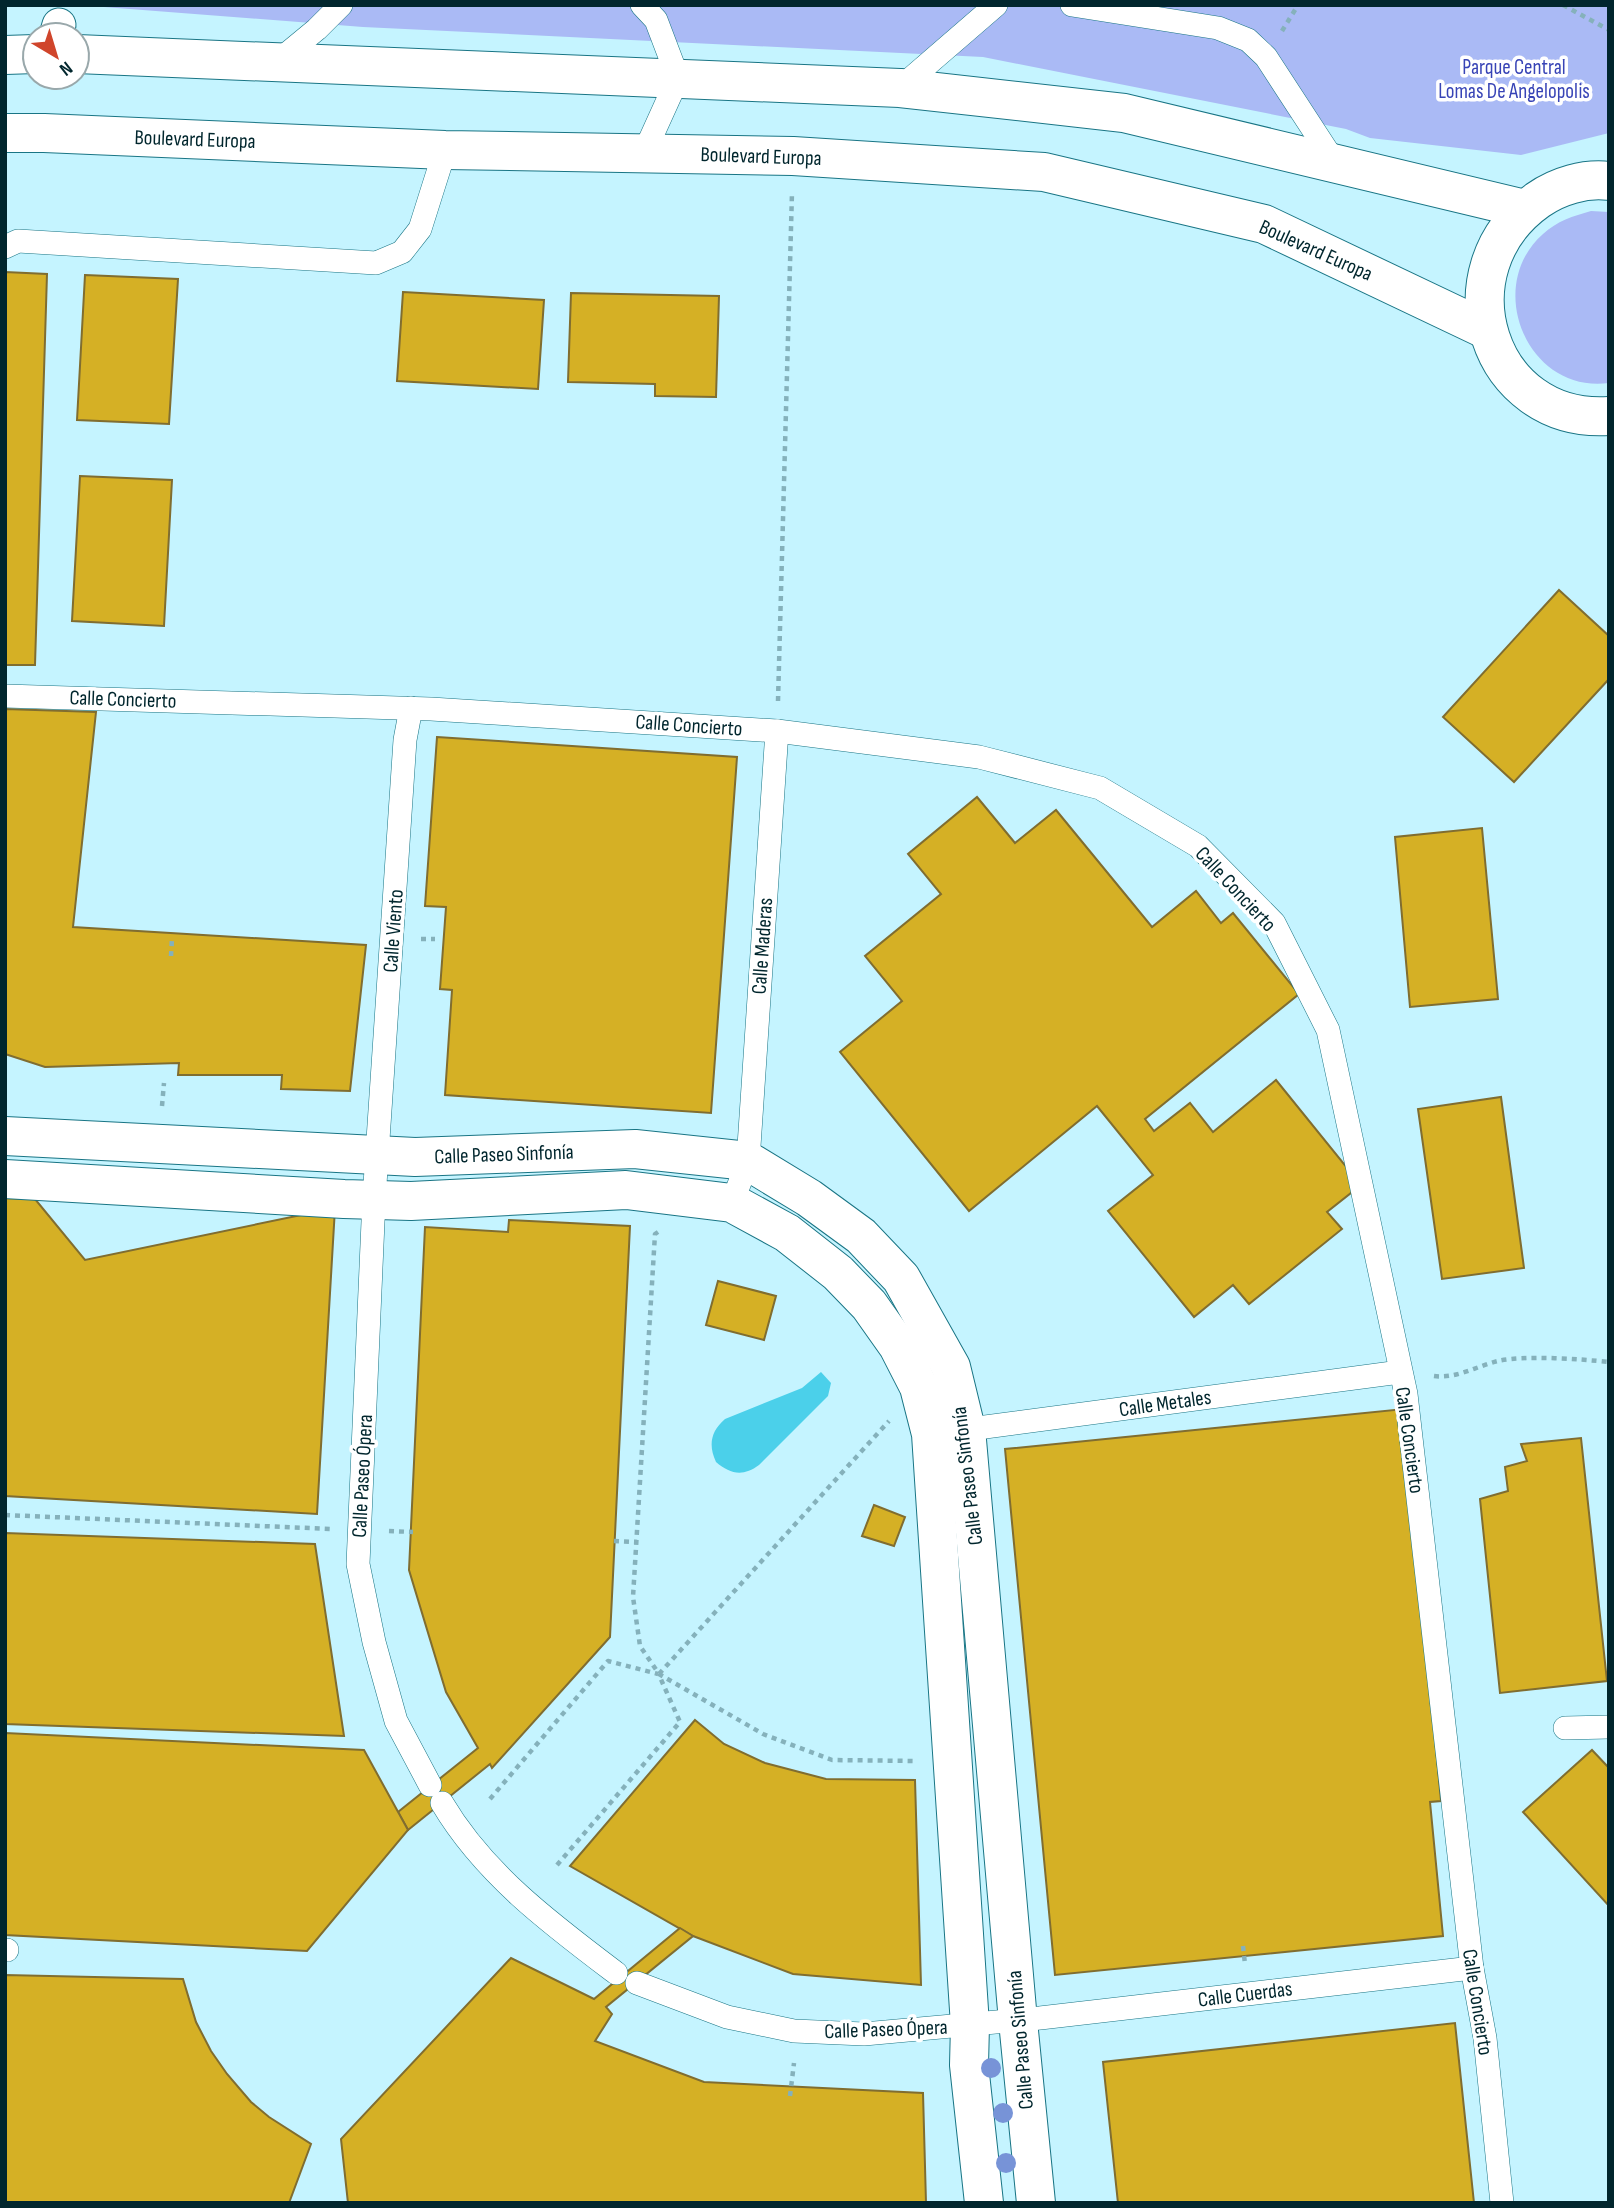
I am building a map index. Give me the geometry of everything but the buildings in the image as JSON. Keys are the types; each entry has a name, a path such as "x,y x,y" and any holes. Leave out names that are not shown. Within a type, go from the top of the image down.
{"street":[{"path":"91,45 277,62 900,88 1124,113 1525,209"},
{"name":"Boulevard Europa","path":"5,133 44,132 445,150 793,156 1044,172 1264,224 1488,330"},
{"path":"1603,422 1556,408 1525,389 1502,362 1488,330 1483,297 1488,264 1503,234 1525,209 1547,193 1572,184 1606,179"},
{"name":"Calle Paseo Sinfonía","path":"5,1136 415,1157 635,1149 748,1161 809,1198 861,1236 901,1278 951,1367 948,1432 970,2025 969,2065 984,2203"},
{"name":"Calle Paseo Sinfonía","path":"5,1179 411,1201 626,1190 732,1203 787,1233 838,1273 869,1305 898,1346 919,1387 948,1432 1018,2021 1036,2203"}],"lane":[{"path":"277,62 341,5"},
{"path":"642,5 656,20 678,78 644,153"},
{"path":"900,88 996,5"},
{"path":"1072,5 1218,29 1248,40 1266,57 1338,166"},
{"path":"5,247 18,241 376,263 402,252 420,229 445,150"},
{"name":"Calle Concierto","path":"5,696 411,708 777,731 979,757 1100,788 1198,846 1274,923 1328,1030 1406,1394 1472,1968 1485,2038 1502,2203"},
{"name":"Calle Viento","path":"379,1155 405,740 411,708"},
{"name":"Calle Maderas","path":"732,1203 748,1161 777,731"},
{"name":"Calle Paseo Ópera","path":"379,1155 374,1199 358,1563 374,1642 396,1721 436,1794 480,1856 546,1921 616,1973"},
{"name":"Calle Metales","path":"948,1432 1400,1372"},
{"path":"1565,1728 1609,1727"},
{"name":"Calle Cuerdas","path":"1018,2021 1472,1968"},
{"name":"Calle Paseo Ópera","path":"637,1983 727,2017 794,2031 864,2034 1018,2021"}],"path":[{"path":"1563,5 1609,30"},
{"path":"777,731 793,156"},
{"path":"171,956 172,937"},
{"path":"416,939 435,939"},
{"path":"161,1114 164,1083"},
{"path":"557,1865 680,1722 659,1674 639,1646 633,1597 655,1234 680,1214 692,1198"},
{"path":"1424,1374 1444,1377 1500,1360 1609,1362"},
{"path":"659,1674 919,1387"},
{"path":"5,1515 413,1532"},
{"path":"614,1541 637,1542"},
{"path":"490,1799 608,1661 659,1674 763,1734 832,1760 920,1761"},
{"path":"790,2096 794,2063"}],"green space":[{"name":"Parque Central Lomas De Angelopolis","path":"78,5 1609,5 1609,133 1521,155 1370,138 1346,129 983,57 363,27"},
{"path":"1591,211 1609,212 1609,383 1580,382 1556,372 1537,355 1523,332 1516,307 1517,281 1525,256 1543,234 1554,226"}],"shaded area":[{"path":"821,1372 831,1383 828,1396 759,1465 748,1471 737,1472 716,1462 712,1439 725,1419 802,1388"}]}
